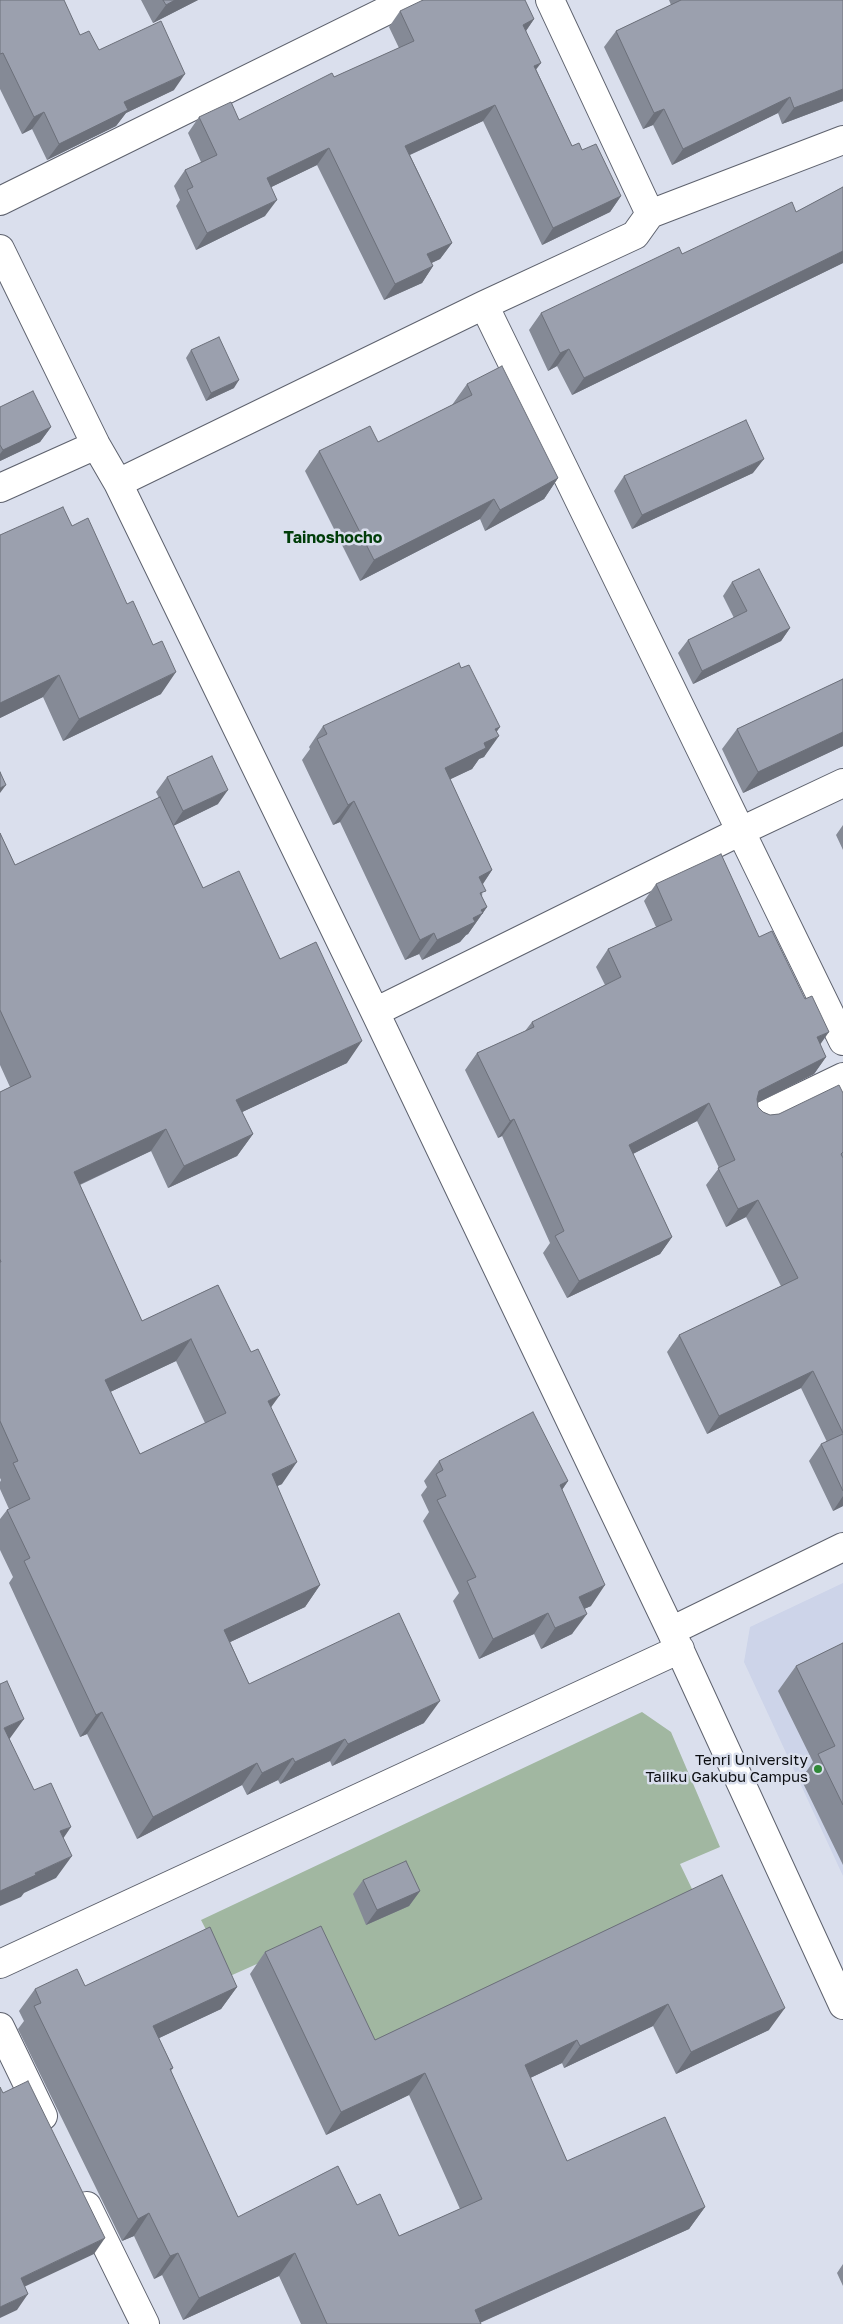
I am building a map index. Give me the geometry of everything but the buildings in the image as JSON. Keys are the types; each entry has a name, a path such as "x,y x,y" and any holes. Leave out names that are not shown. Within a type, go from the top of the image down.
{"street":[{"path":"0,201 408,0"},
{"path":"550,0 650,214"},
{"path":"118,484 484,305 635,236 650,214 843,140"},
{"path":"0,249 96,445 118,484 375,1012 675,1640 843,2005"},
{"path":"484,305 843,1041"},
{"path":"0,488 96,445"},
{"path":"375,1012 740,832 843,784"},
{"path":"760,1117 843,1077"},
{"path":"0,1964 675,1640 843,1547"},
{"path":"0,2027 56,2141"},
{"path":"77,2184 145,2324"}],"shaded area":[{"name":"Tenri University Taiiku Gakubu Campus","path":"843,1583 843,1876 744,1662 750,1627"}],"green space":[{"path":"642,1712 671,1732 720,1847 680,1864 694,1893 358,2053 306,1942 230,1976 201,1920"}],"place":[{"name":"Tenri University Taiiku Gakubu Campus","path":"818,1769"}],"district":[{"name":"Tainoshocho","path":"333,538"}]}
